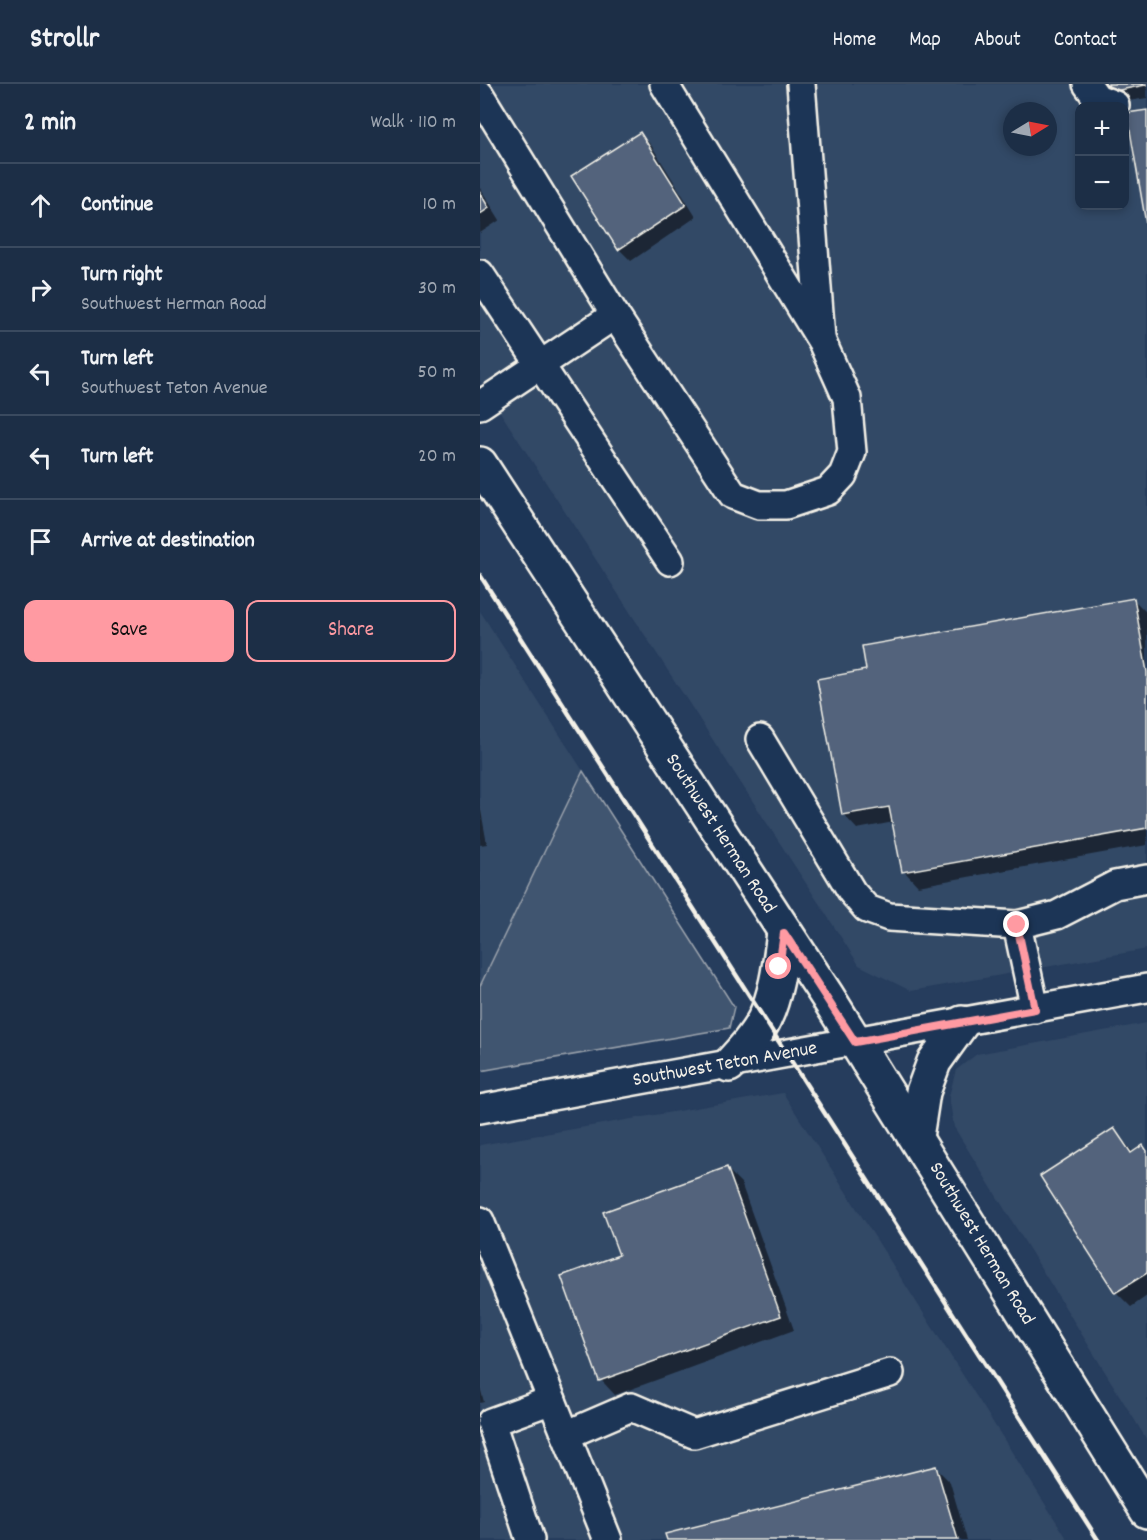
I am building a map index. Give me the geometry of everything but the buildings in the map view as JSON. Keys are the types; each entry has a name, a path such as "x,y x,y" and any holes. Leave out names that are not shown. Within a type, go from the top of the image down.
{"main road":[{"name":"Southwest Herman Road","path":"480,464 575,607 916,1137 1147,1511"},
{"path":"729,1065 751,1040 764,1020 773,993 784,933"},
{"path":"916,1137 923,1092 934,1062 962,1023"}],"street":[{"path":"480,88 501,84"},
{"path":"480,95 615,315 733,495 759,505 786,505 828,491 843,476 852,452 847,398 822,342 664,84"},
{"path":"801,84 822,342"},
{"path":"1087,84 1097,98 1107,102"},
{"path":"480,274 670,561"},
{"path":"480,405 615,315"},
{"path":"760,739 852,892 867,909 890,917 1017,925 1057,915 1115,885 1147,879"},
{"path":"1017,925 1035,1009"},
{"name":"Southwest Teton Avenue","path":"480,1108 1147,988"},
{"path":"480,1222 608,1540"},
{"path":"566,1435 631,1407 694,1434 890,1373"},
{"path":"530,1540 485,1422 552,1400"}],"shaded area":[{"path":"480,84 1147,84 1147,949 911,991 859,965 480,381"},
{"path":"480,611 583,771 480,986"},
{"path":"583,771 734,1007 729,1028 480,1071 480,986"},
{"path":"1147,1023 1147,1440 954,1127 949,1096 956,1070 977,1054"},
{"path":"783,1093 1068,1540 480,1540 480,1145"}],"railway":[{"path":"480,575 1098,1540"}],"route":[{"path":"779,967 784,933 855,1042 1035,1009 1017,925"}]}
